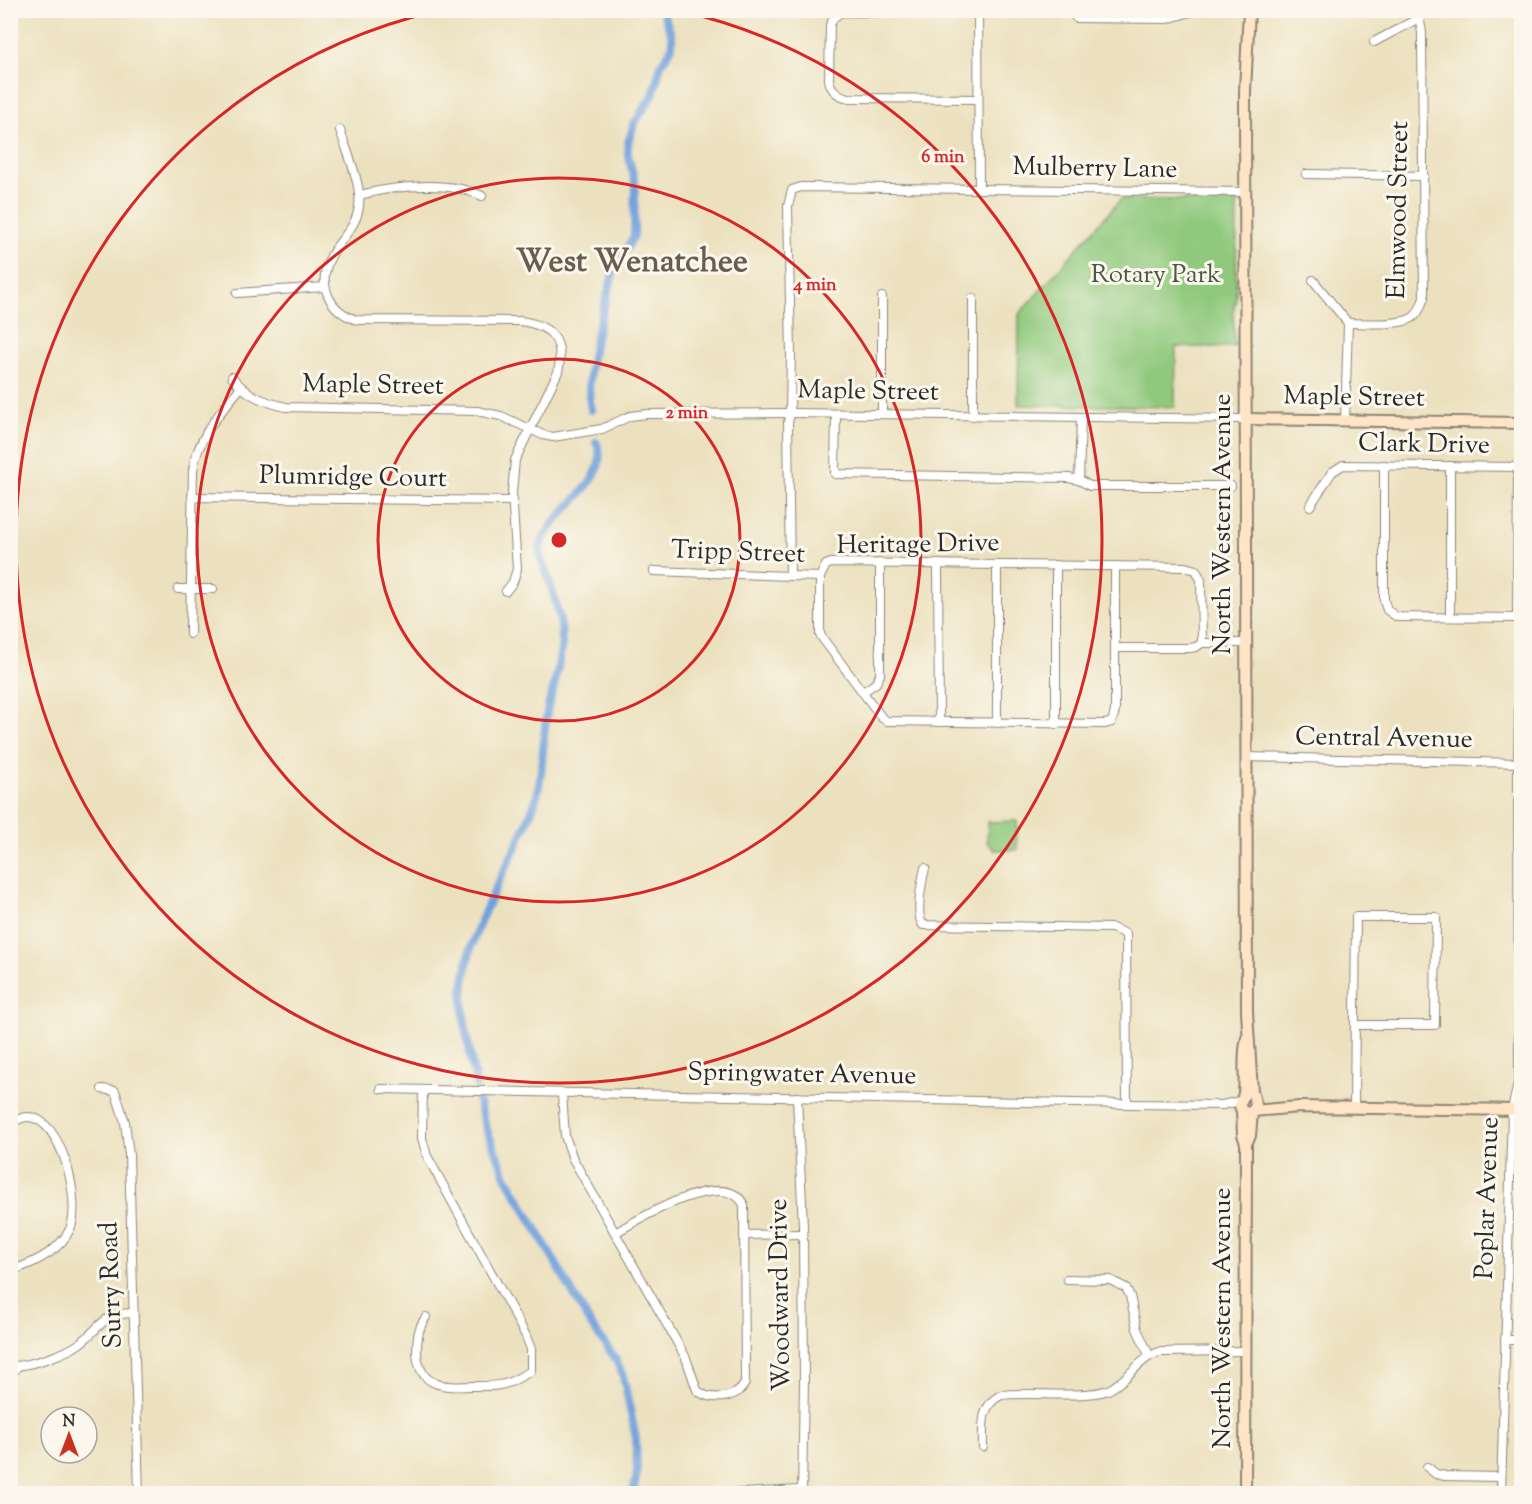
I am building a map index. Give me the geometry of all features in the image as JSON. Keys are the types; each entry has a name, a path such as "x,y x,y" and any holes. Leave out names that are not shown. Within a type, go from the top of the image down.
{"main road":[{"name":"North Western Avenue","path":"1245,1494 1246,1143 1250,1136 1244,1050 1247,1038 1245,192 1249,10"},
{"name":"Maple Street","path":"1246,419 1521,423"},
{"name":"Springwater Avenue","path":"1247,1105 1516,1110"}],"street":[{"path":"1076,18 1167,19 1197,10"},
{"path":"978,99 843,97 835,93 830,85 830,25 837,13 978,12 979,188"},
{"path":"1374,42 1419,14"},
{"name":"Elmwood Street","path":"1348,323 1396,322 1411,319 1420,310 1424,297 1422,33 1419,14"},
{"path":"340,130 360,195 358,213 353,226 330,256 325,287 328,298 335,308 345,316 357,320 534,323 549,330 557,341 561,359 558,372 515,460 513,501 517,569 513,582 506,591"},
{"path":"1306,174 1424,176"},
{"path":"360,195 409,186 468,189 482,196"},
{"name":"Mulberry Lane","path":"790,413 788,206 792,190 801,187 1245,192"},
{"path":"1313,280 1348,323 1344,421"},
{"path":"237,293 325,287"},
{"path":"882,297 882,414"},
{"path":"973,298 973,416"},
{"name":"Maple Street","path":"232,377 255,397 286,407 477,411 501,416 553,437 601,429 630,416 647,414 790,413 1246,419"},
{"path":"190,634 193,470 198,448 213,421 241,387"},
{"path":"790,413 788,423 790,576"},
{"path":"836,414 835,474 1058,477 1079,480 1090,486 1231,486"},
{"path":"1079,480 1081,417"},
{"name":"Clark Drive","path":"1310,506 1335,468 1344,465 1520,467"},
{"path":"1384,465 1385,606 1397,617 1519,618 1520,467"},
{"path":"1450,466 1450,617"},
{"name":"Plumridge Court","path":"192,497 513,501"},
{"name":"Heritage Drive","path":"1115,648 1115,711 1112,722 1101,725 887,721 882,718 820,636 820,577 826,565 831,563 1185,567 1196,570 1201,580 1202,643"},
{"path":"863,692 876,682 880,675 880,563"},
{"path":"938,564 939,722"},
{"path":"997,565 997,723"},
{"path":"1056,565 1056,724"},
{"path":"1115,566 1115,648 1190,648 1202,643 1245,643"},
{"name":"Tripp Street","path":"654,572 820,577"},
{"path":"178,589 213,589"},
{"name":"Poplar Avenue","path":"1501,1494 1505,1340 1519,1079 1520,652"},
{"name":"Central Avenue","path":"1246,757 1520,763"},
{"path":"924,868 919,919 923,925 1112,928 1126,934 1127,1104"},
{"path":"1354,1107 1356,917 1436,917 1436,1025 1355,1025"},
{"name":"Surry Road","path":"102,1089 115,1091 125,1122 129,1155 139,1494"},
{"name":"Springwater Avenue","path":"381,1089 1247,1105"},
{"path":"423,1091 422,1138 427,1156 525,1334 531,1349 531,1371 509,1383 499,1385 439,1386 430,1381 418,1363 417,1339 420,1326 426,1317"},
{"path":"562,1094 563,1121 569,1149 615,1233 686,1358 697,1390 711,1396 731,1396 743,1389 746,1383 744,1205 740,1197 732,1192 703,1193 685,1198 657,1209 615,1233"},
{"name":"Woodward Drive","path":"796,1097 803,1234 802,1492"},
{"path":"10,1124 20,1118 33,1117 49,1129 56,1138 64,1158 75,1209 72,1225 64,1238 36,1260 10,1271"},
{"path":"744,1235 803,1234"},
{"path":"1067,1279 1110,1280 1126,1288 1134,1307 1137,1329 1149,1355"},
{"path":"10,1379 17,1366 78,1345 107,1318 122,1313 133,1313"},
{"path":"1505,1340 1521,1340"},
{"path":"983,1447 985,1409 994,1398 1001,1395 1100,1392 1116,1385 1149,1355 1169,1351 1245,1351"},
{"path":"10,1359 17,1366"},
{"path":"1427,1467 1445,1476 1501,1477"},
{"path":"722,1494 802,1492"},
{"path":"543,1494 550,1494"}],"green space":[{"name":"Rotary Park","path":"1121,199 1237,201 1236,300 1233,312 1235,347 1176,347 1175,407 1018,405 1019,314"},
{"path":"1017,821 1017,850 994,850 987,842 988,822"}],"waterway":[{"path":"591,410 590,376 599,324 615,267 634,236 635,182 628,155 628,143 634,124 653,95 661,64 672,46 672,36 662,10"},
{"path":"476,1085 464,1018 463,996 466,970 481,920 526,826 535,802 540,780 545,723 562,642 561,624 540,549 546,533 579,496 597,470 600,456 596,442"},
{"path":"477,1096 486,1128 506,1176 591,1325 615,1358 623,1376 636,1438 637,1473 633,1494"}],"district":[{"name":"West Wenatchee","path":"632,263"}]}
